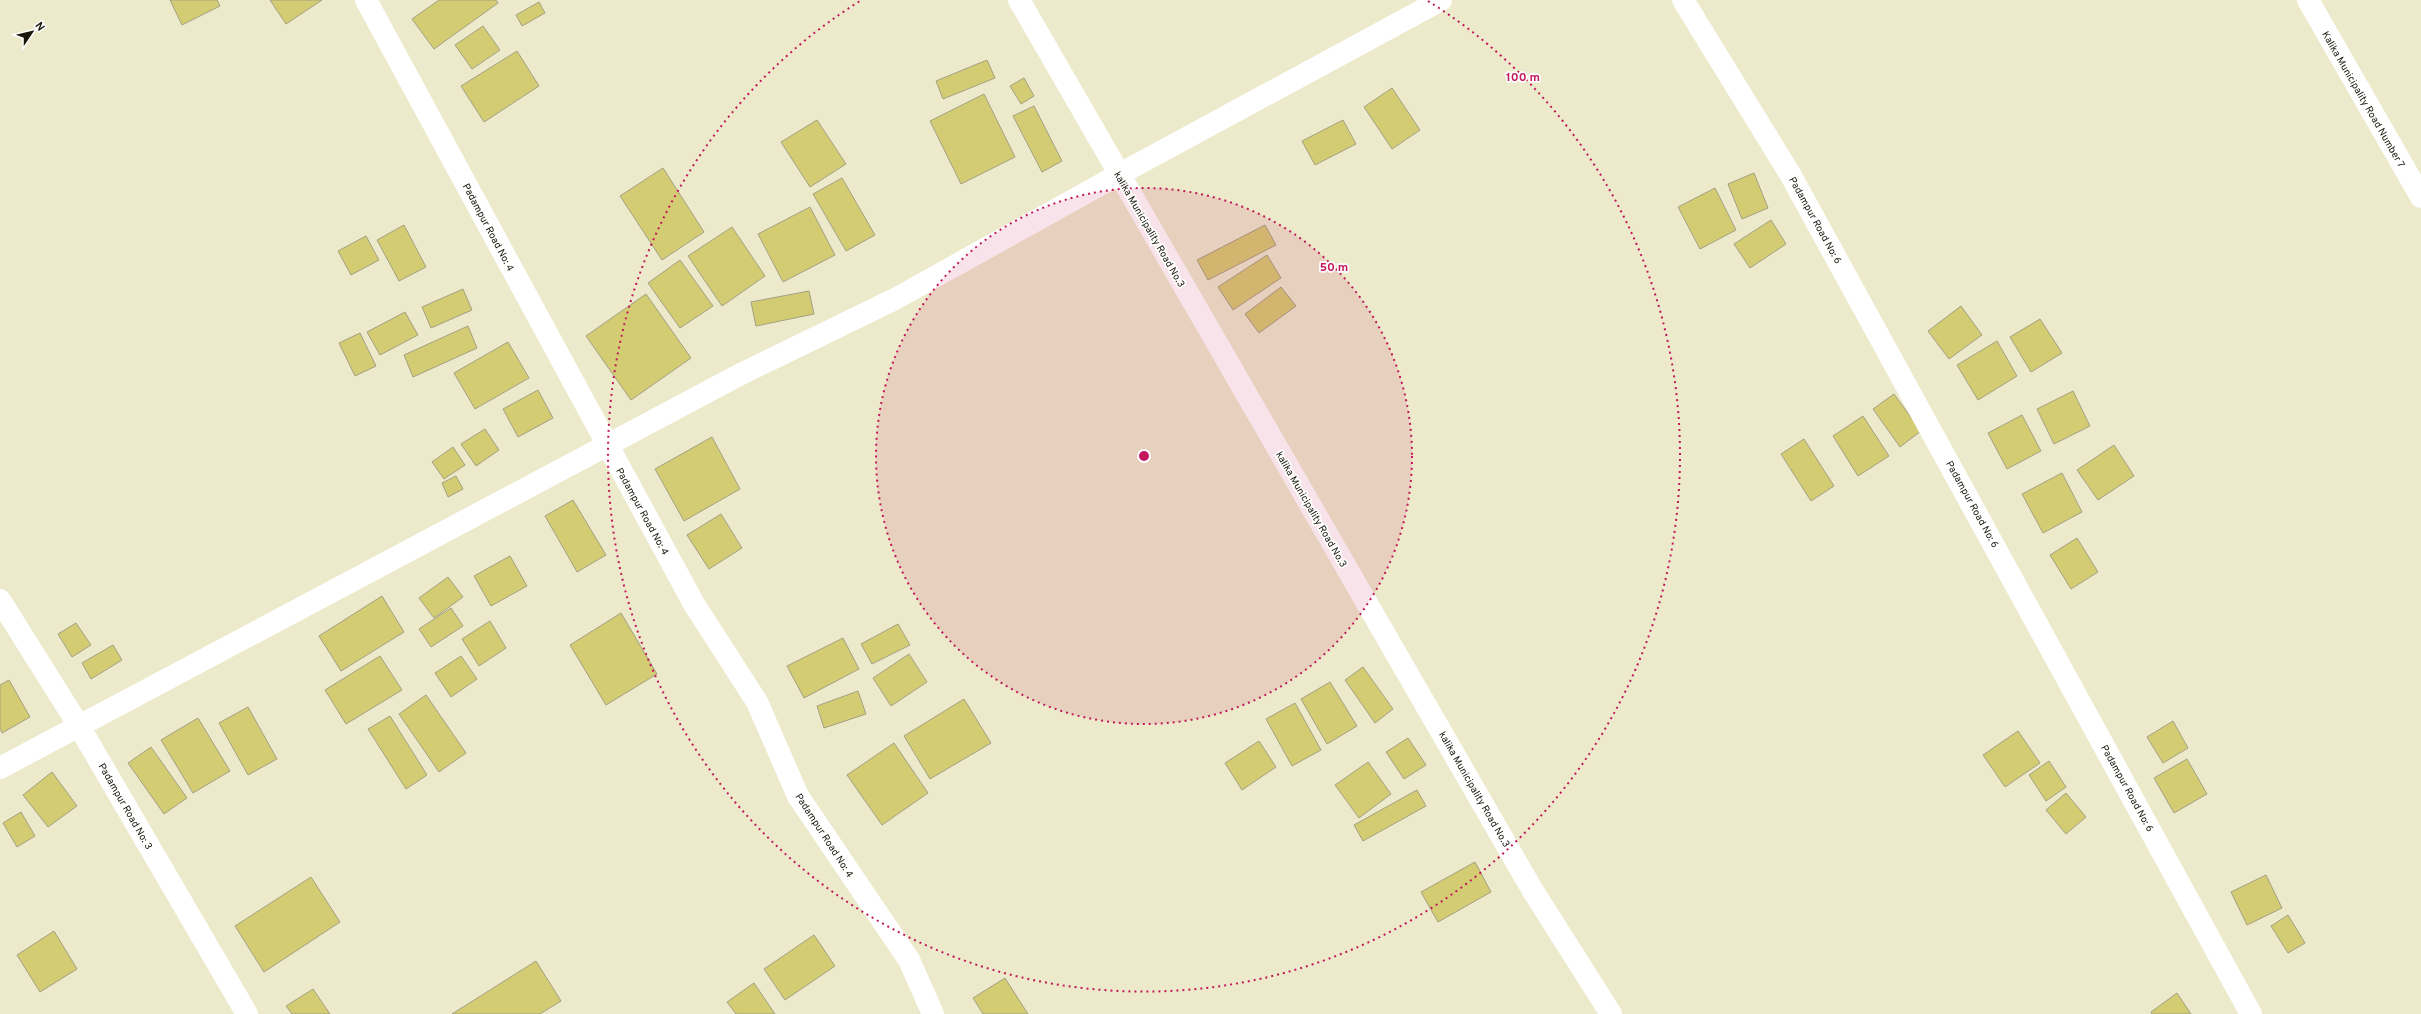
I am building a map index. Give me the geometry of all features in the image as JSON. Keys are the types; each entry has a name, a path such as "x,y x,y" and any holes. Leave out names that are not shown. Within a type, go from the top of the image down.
{"street":[{"name":"Padampur Road No: 4","path":"366,0 606,445 694,604 757,702 798,796 909,960 933,1014"},
{"name":"kalika Municipality Road No.3","path":"1019,0 1118,175 1534,891 1611,1014"},
{"path":"0,768 739,375 895,299 1118,175 1441,0"},
{"name":"Padampur Road No: 6","path":"1683,0 1790,174 1821,229 2251,1014"},
{"name":"Kalika Municipality Road Number 7","path":"2308,0 2421,198"},
{"name":"Padampur Road No: 3","path":"0,600 79,726 248,1014"}],"building":[{"path":"170,0 217,0 220,6 182,25"},
{"path":"270,0 322,0 286,24"},
{"path":"439,0 496,0 498,3 434,49 412,19"},
{"path":"539,2 545,13 522,26 516,15"},
{"path":"483,26 500,50 472,69 455,45"},
{"path":"517,51 539,86 484,122 461,86"},
{"path":"987,60 995,78 943,99 936,81"},
{"path":"1024,78 1034,96 1021,104 1010,86"},
{"path":"1392,88 1420,130 1392,149 1364,107"},
{"path":"984,94 1015,157 961,184 930,121"},
{"path":"1034,106 1062,161 1042,172 1013,116"},
{"path":"817,120 846,164 810,187 781,142"},
{"path":"1343,120 1356,144 1315,165 1302,141"},
{"path":"663,168 704,232 662,260 620,196"},
{"path":"1754,173 1768,208 1742,219 1728,184"},
{"path":"842,178 875,235 846,251 813,194"},
{"path":"1715,188 1736,230 1700,249 1678,207"},
{"path":"810,207 835,255 783,282 758,234"},
{"path":"1771,220 1786,244 1750,268 1734,244"},
{"path":"404,225 426,267 399,281 377,240"},
{"path":"1265,225 1276,245 1208,280 1197,260"},
{"path":"732,227 765,276 722,306 688,256"},
{"path":"366,236 379,260 351,275 338,251"},
{"path":"1267,255 1281,278 1233,310 1218,287"},
{"path":"680,260 713,306 680,328 648,283"},
{"path":"1281,287 1296,306 1259,333 1245,314"},
{"path":"463,289 472,310 431,328 422,307"},
{"path":"809,291 814,314 756,326 751,302"},
{"path":"646,294 691,358 631,400 586,336"},
{"path":"1961,306 1982,335 1949,359 1928,331"},
{"path":"405,312 418,335 380,355 367,332"},
{"path":"2040,319 2062,353 2031,372 2010,337"},
{"path":"468,326 477,348 413,377 404,355"},
{"path":"360,333 376,366 355,376 339,343"},
{"path":"1997,341 2017,376 1978,400 1957,365"},
{"path":"508,342 529,378 475,409 454,373"},
{"path":"538,390 553,418 518,437 503,409"},
{"path":"2073,391 2090,426 2054,444 2037,409"},
{"path":"1894,394 1921,431 1900,447 1873,409"},
{"path":"2022,415 2041,451 2007,469 1988,433"},
{"path":"1863,416 1889,456 1858,476 1833,436"},
{"path":"485,429 499,450 476,466 461,444"},
{"path":"712,437 740,489 684,521 655,469"},
{"path":"1804,439 1834,486 1811,501 1781,454"},
{"path":"2114,445 2134,476 2098,500 2077,470"},
{"path":"453,447 465,465 444,479 432,462"},
{"path":"2062,473 2082,512 2043,533 2022,494"},
{"path":"456,476 463,489 448,497 442,483"},
{"path":"573,500 606,555 577,572 545,516"},
{"path":"721,514 742,548 709,569 687,535"},
{"path":"2077,538 2098,572 2071,589 2050,555"},
{"path":"510,556 527,586 491,606 474,576"},
{"path":"448,577 463,597 434,618 419,598"},
{"path":"382,596 404,632 341,671 319,636"},
{"path":"451,608 463,626 431,647 419,629"},
{"path":"621,613 657,674 606,705 570,645"},
{"path":"490,621 506,648 479,666 462,639"},
{"path":"76,623 91,645 72,657 58,634"},
{"path":"898,624 910,645 872,664 861,644"},
{"path":"843,638 859,669 804,698 787,666"},
{"path":"113,645 122,660 91,679 82,663"},
{"path":"909,654 927,682 891,706 873,678"},
{"path":"380,656 402,690 346,724 325,690"},
{"path":"461,656 477,679 451,697 435,673"},
{"path":"1363,667 1393,709 1375,723 1345,680"},
{"path":"9,680 30,717 2,733 0,728 0,685"},
{"path":"1330,682 1357,726 1327,744 1301,699"},
{"path":"858,691 866,714 824,728 817,706"},
{"path":"426,695 466,753 439,772 399,714"},
{"path":"964,699 991,743 930,779 904,736"},
{"path":"1295,703 1321,750 1292,766 1266,719"},
{"path":"248,707 277,759 248,775 219,723"},
{"path":"390,716 427,775 406,789 368,729"},
{"path":"198,718 230,771 193,793 161,740"},
{"path":"2173,721 2188,748 2163,763 2147,737"},
{"path":"2018,731 2040,763 2005,787 1983,755"},
{"path":"1408,738 1426,765 1404,779 1386,752"},
{"path":"1259,741 1276,767 1242,790 1225,763"},
{"path":"894,743 928,793 882,825 847,775"},
{"path":"151,747 187,798 164,814 128,763"},
{"path":"2187,759 2207,794 2174,813 2154,778"},
{"path":"2049,761 2066,787 2046,801 2029,775"},
{"path":"1368,762 1391,794 1359,818 1335,785"},
{"path":"52,772 77,806 48,827 23,795"},
{"path":"1417,790 1426,806 1363,841 1354,825"},
{"path":"2066,793 2086,817 2066,834 2046,810"},
{"path":"21,812 35,836 17,847 3,823"},
{"path":"1475,862 1491,892 1438,922 1421,892"},
{"path":"2266,875 2282,908 2247,925 2231,892"},
{"path":"311,877 340,922 264,972 235,926"},
{"path":"2288,915 2305,943 2288,953 2271,926"},
{"path":"54,931 77,969 40,992 17,955"},
{"path":"814,935 835,966 785,1000 764,969"},
{"path":"536,961 561,1001 540,1014 452,1014"},
{"path":"1005,978 1028,1014 983,1014 973,998"},
{"path":"754,983 775,1014 736,1014 727,1002"},
{"path":"313,989 330,1014 292,1014 286,1006"},
{"path":"2177,993 2191,1014 2152,1014 2151,1012"}]}
